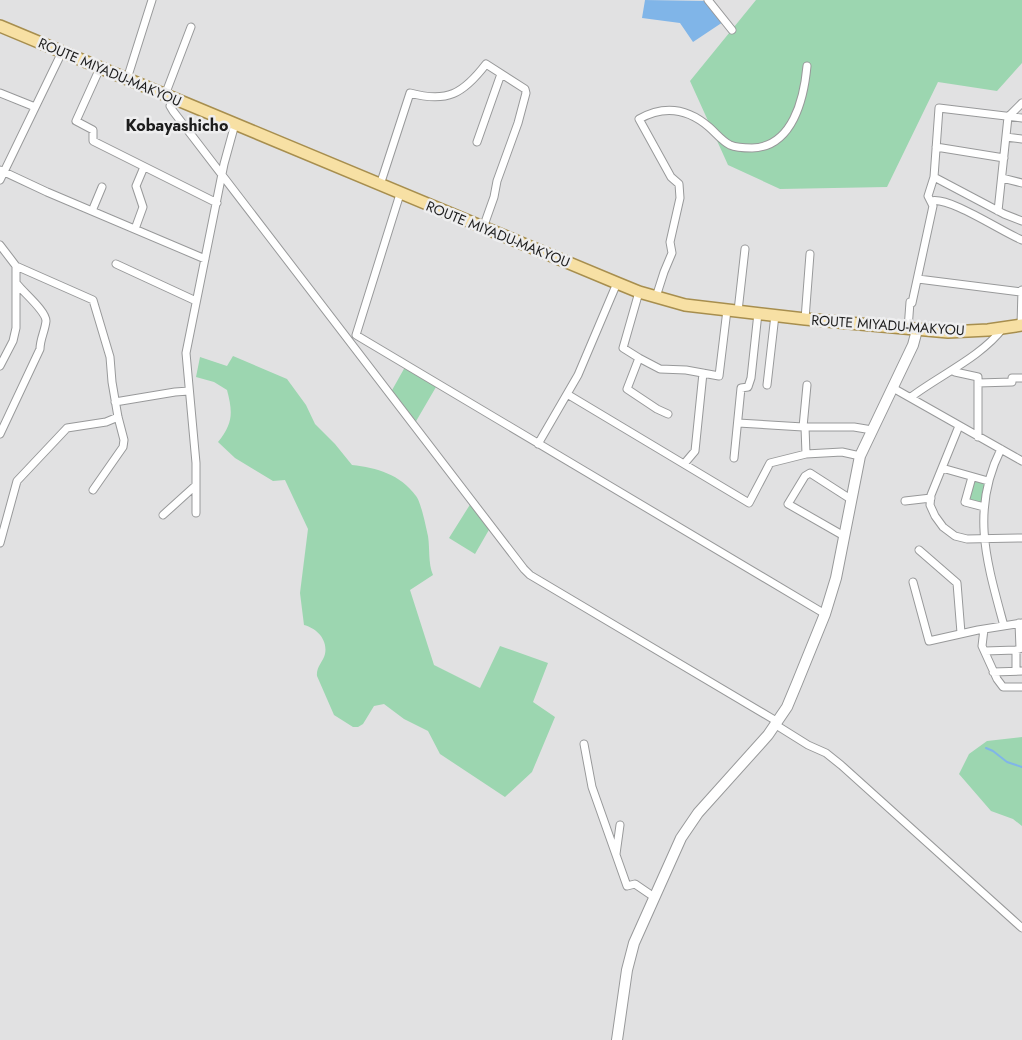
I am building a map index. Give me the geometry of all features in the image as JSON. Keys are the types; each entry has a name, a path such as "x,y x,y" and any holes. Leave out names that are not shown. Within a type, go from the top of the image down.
{"main road":[{"name":"ROUTE MIYADU-MAKYOU","path":"0,26 400,194 617,283 656,297 685,305 912,329 971,332 1022,325"},
{"path":"617,1040 630,957 638,932 682,838 692,820 763,742 777,723 797,683 825,614 836,578 860,456 913,345 912,329"}],"street":[{"path":"127,79 152,0"},
{"path":"708,0 732,30"},
{"path":"191,27 169,97 170,106 173,111 524,569 530,575 777,723 808,745 826,753 1022,928"},
{"path":"0,180 2,171 62,52"},
{"path":"380,185 410,92 428,98 451,94 470,85 486,64 526,89 526,94 483,228"},
{"path":"656,297 672,254 670,242 680,198 679,184 671,177 639,119 657,111 679,110 707,125 728,144 738,148 760,148 777,139 789,128 801,101 807,66"},
{"path":"100,68 76,121 93,130 93,141 217,203"},
{"path":"477,142 501,74"},
{"path":"0,93 35,107"},
{"path":"998,211 1008,116 1022,103"},
{"path":"912,329 910,302 912,303 918,280 933,206 928,196 934,176 939,108 1022,118"},
{"path":"196,513 196,463 186,353 224,164 235,124"},
{"path":"1006,137 1022,139"},
{"path":"936,148 1004,158"},
{"path":"135,229 143,207 136,186 144,167"},
{"path":"2,171 205,259"},
{"path":"934,176 998,211 1022,221"},
{"path":"1002,178 1022,183"},
{"path":"92,211 102,187"},
{"path":"352,346 400,194"},
{"path":"931,201 937,200 962,210 1022,240"},
{"path":"0,245 16,266 93,300 110,357 115,402 124,440 123,447 93,490"},
{"path":"640,292 623,348 660,369 719,376 745,249"},
{"path":"805,319 810,254"},
{"path":"116,264 196,301"},
{"path":"0,366 13,341 16,328 16,266"},
{"path":"918,280 1022,291 1022,325"},
{"path":"538,444 578,375 617,283"},
{"path":"0,434 40,349 40,339 46,320 43,310 17,284"},
{"path":"734,458 742,388 748,387 751,378 758,313"},
{"path":"767,385 776,315"},
{"path":"911,397 974,355 997,337 1003,328"},
{"path":"356,335 825,614"},
{"path":"639,358 627,388 657,409 668,414"},
{"path":"955,372 978,377 978,436"},
{"path":"684,464 695,451 703,373"},
{"path":"978,382 1012,382 1012,378 1022,378"},
{"path":"806,454 804,427 807,385"},
{"path":"893,388 1022,460"},
{"path":"115,402 189,391"},
{"path":"566,394 750,503 770,463 806,454 842,452 860,456"},
{"path":"0,543 18,481 67,428 106,422 118,417"},
{"path":"738,423 804,427 840,426 872,430"},
{"path":"959,426 930,498 931,508 935,516 951,534 961,539 1022,538"},
{"path":"1001,449 988,481 984,507 984,539 1004,626"},
{"path":"942,468 988,481"},
{"path":"844,536 788,504 805,476 810,474 852,500"},
{"path":"972,477 965,502 984,507"},
{"path":"163,515 196,486"},
{"path":"906,501 930,498"},
{"path":"919,550 957,583 961,633"},
{"path":"914,582 929,641 961,633 1021,623 1019,671 993,672"},
{"path":"984,629 982,646 996,679 1003,687 1022,687"},
{"path":"985,651 1019,649"},
{"path":"584,744 592,787 627,886 635,884 654,897"},
{"path":"616,855 618,852 620,825"}],"green space":[{"path":"756,0 1022,0 1022,63 997,91 938,82 887,187 780,189 728,165 690,81"},
{"path":"233,356 287,379 306,405 315,424 352,465 379,470 395,477 410,488 418,499 428,536 433,575 410,590 434,665 480,688 500,646 548,663 533,702 555,717 532,772 505,797 440,754 428,731 404,719 384,704 374,706 363,724 358,727 353,727 334,715 317,676 325,654 325,644 317,632 304,625 300,593 308,529 285,480 273,481 235,458 218,442 227,429 230,418 231,412 227,390 214,382 196,377 200,357 227,366"},
{"path":"405,367 436,387 415,423 391,392"},
{"path":"975,480 985,484 983,502 980,504 971,501 969,498 972,482"},
{"path":"471,503 490,528 475,554 449,538"},
{"path":"1022,737 1022,826 1013,819 991,811 959,774 969,754 987,741"}],"water":[{"path":"645,0 708,1 723,22 693,42 680,23 642,18"}],"waterway":[{"path":"986,748 1007,762 1022,767"}],"district":[{"name":"Kobayashicho","path":"177,125"}]}
